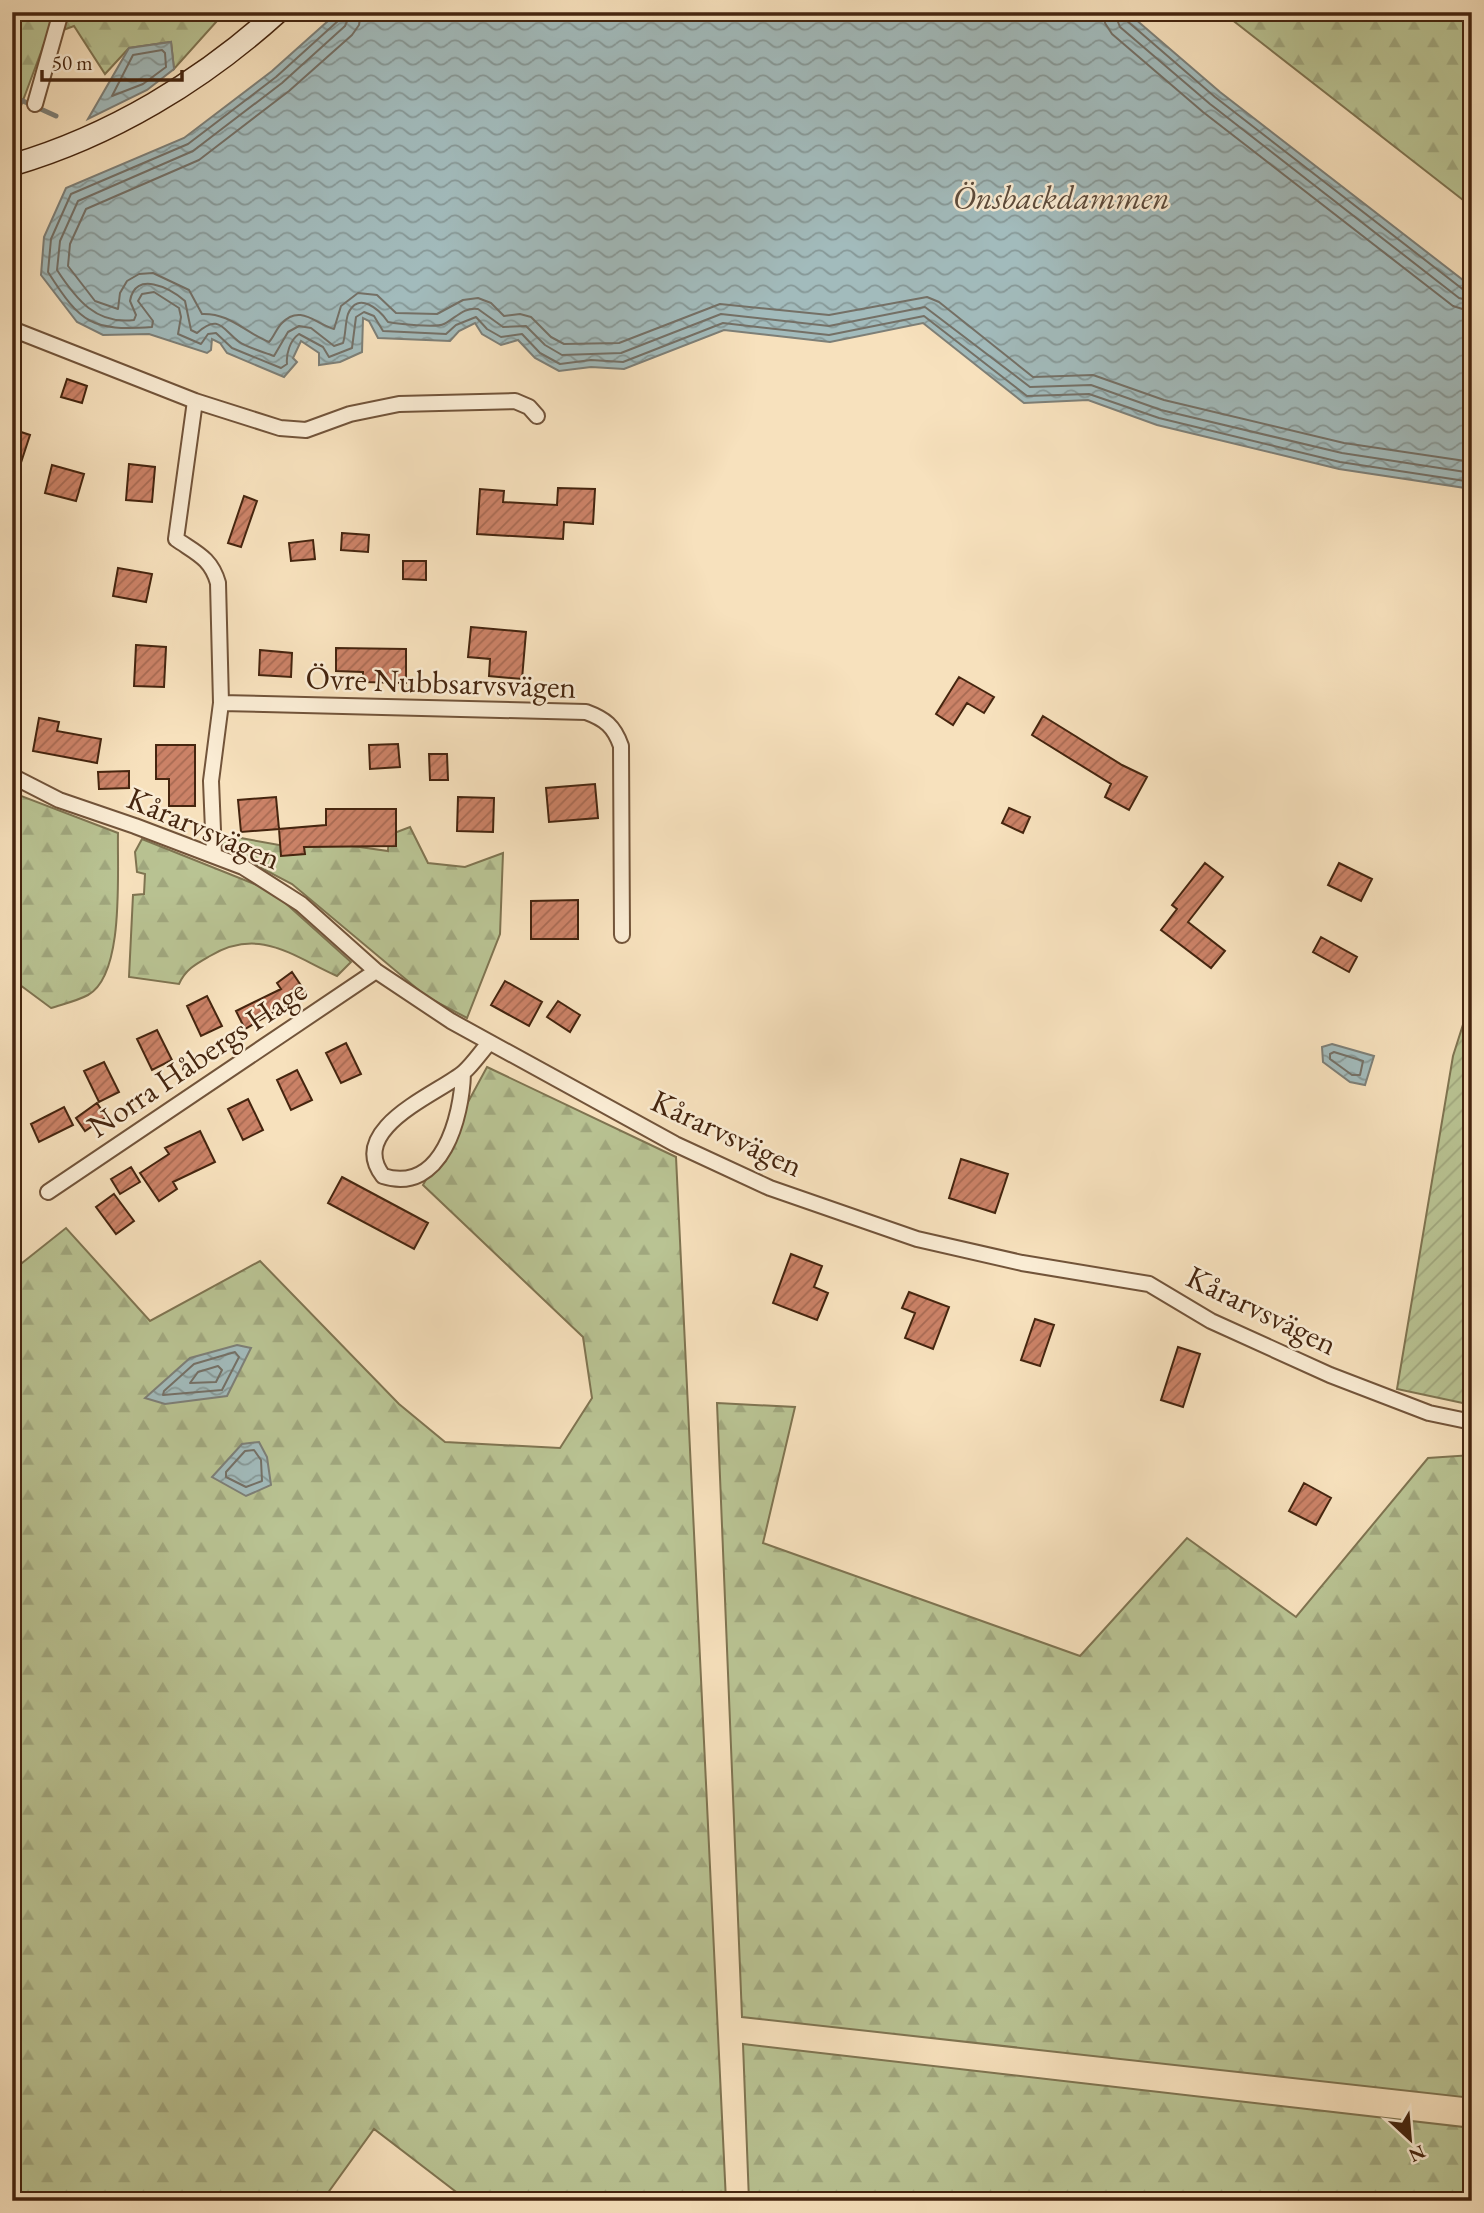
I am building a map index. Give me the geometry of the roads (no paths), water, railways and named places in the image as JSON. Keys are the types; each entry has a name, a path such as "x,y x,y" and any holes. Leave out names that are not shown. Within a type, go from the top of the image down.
{"main road":[{"path":"12,165 91,136 147,108 201,74 278,12"}],"street":[{"path":"34,104 61,12"},
{"path":"12,328 195,401 262,424 306,430 350,414 422,401 515,401 529,407 537,416"},
{"path":"195,401 176,539 203,555 214,568 220,620 221,703 211,781 214,855"},
{"name":"Övre Nubbsarvsvägen","path":"221,703 586,712 599,717 616,732 621,746 622,935"},
{"name":"Kårarvsvägen","path":"12,776 59,800 214,855 264,878 301,904 376,971 489,1043 675,1144 770,1188 917,1239 1022,1263 1149,1284 1211,1321 1330,1375 1429,1413 1472,1423"},
{"name":"Norra Håbergs Hage","path":"48,1192 376,971"},
{"path":"463,1073 457,1121 441,1154 420,1174 395,1180 383,1176 375,1160 377,1146 390,1124 409,1105 463,1073 489,1043"}],"water":[{"name":"Önsbackdammen","path":"338,12 1127,12 1220,92 1472,287 1472,489 1339,469 1157,425 1088,400 1024,403 923,323 830,342 724,330 624,369 591,367 559,371 535,358 518,340 501,345 482,334 475,323 459,331 450,341 378,338 369,321 363,318 362,352 340,362 319,365 319,353 301,341 293,358 297,362 284,377 227,353 220,343 212,339 211,350 207,353 149,334 103,335 77,322 41,275 44,237 66,188 184,138 272,71"},
{"path":"171,42 174,69 147,90 88,119 129,48"},
{"path":"1332,1044 1374,1056 1365,1085 1350,1082 1323,1062 1322,1047"},
{"path":"237,1345 251,1348 227,1396 165,1404 145,1398 190,1358"},
{"path":"259,1442 267,1457 271,1485 246,1496 212,1477 242,1444"}],"waterway":[{"path":"12,96 56,116"}]}
